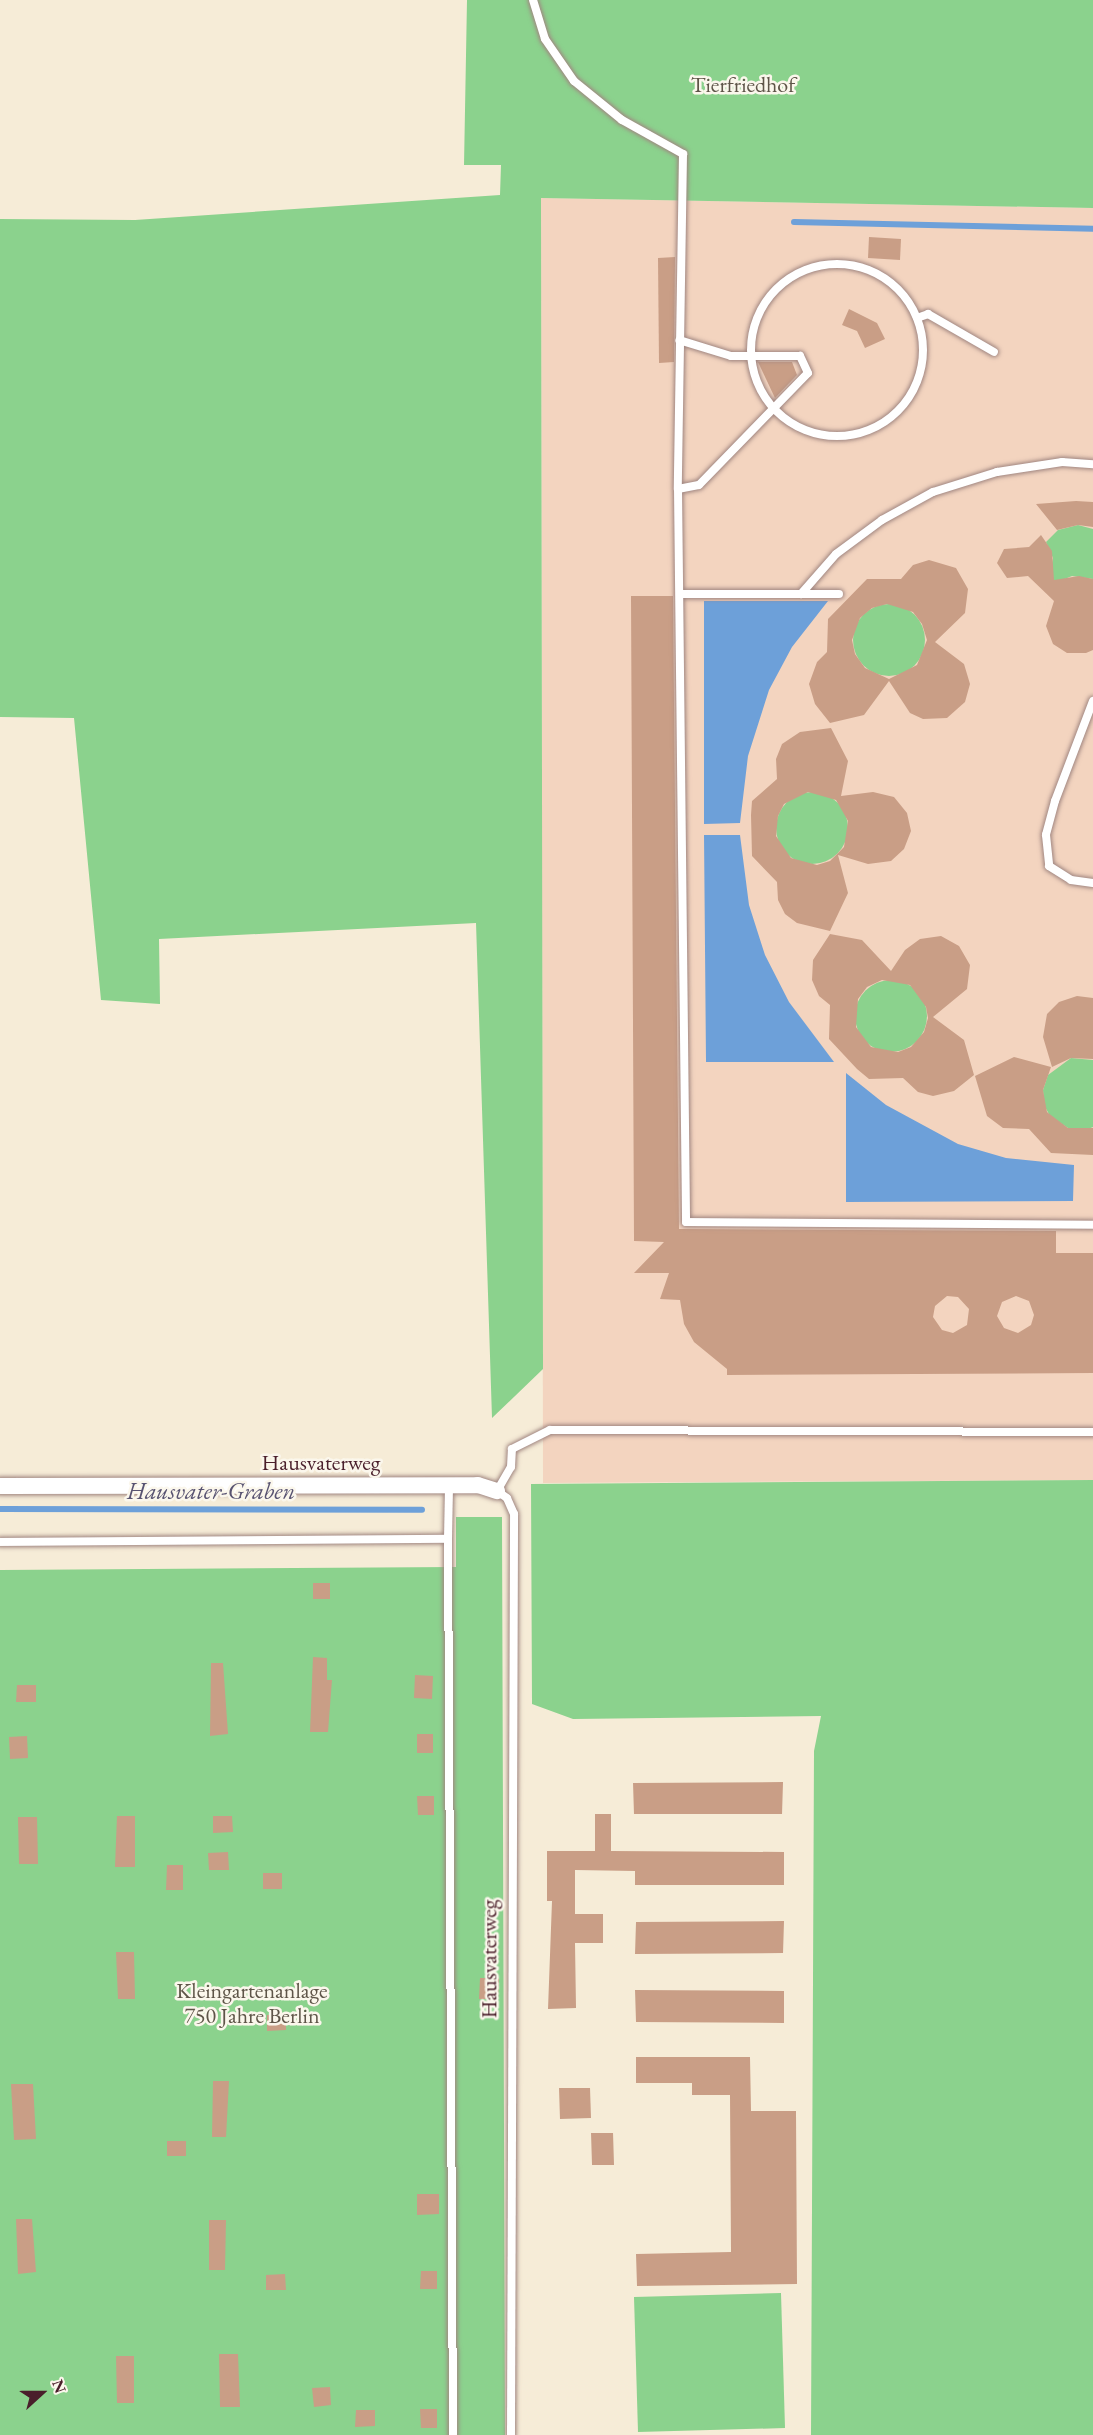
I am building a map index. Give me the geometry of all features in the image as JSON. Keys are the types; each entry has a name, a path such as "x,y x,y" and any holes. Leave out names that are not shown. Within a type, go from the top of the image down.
{"street":[{"name":"Hausvaterweg","path":"0,1486 478,1485 497,1491"}],"lane":[{"path":"533,0 545,39 574,81 622,120 683,154 678,489 681,594 686,1222 1093,1225"},
{"path":"832,262 867,268 896,286 917,318 924,348 918,381 900,411 872,431 838,439 804,433 774,409 751,356 753,320 771,290 799,270 832,262"},
{"path":"917,318 928,314 994,352"},
{"path":"678,489 699,485 808,373 801,356 731,356 679,340"},
{"path":"801,594 836,554 882,520 933,492 997,472 1062,462 1093,465"},
{"path":"681,594 839,594"},
{"path":"1093,701 1055,801 1046,835 1049,866 1071,880 1093,883"},
{"path":"497,1491 511,1467 512,1449 550,1430 1093,1432"},
{"path":"449,1485 453,2435"},
{"name":"Hausvaterweg","path":"497,1491 507,1498 514,1514 511,2435"},
{"path":"0,1542 448,1539"}],"shaded area":[{"path":"541,198 1093,208 1093,1480 543,1483"}],"green space":[{"name":"Tierfriedhof","path":"467,0 1093,0 1093,208 541,198 543,1369 492,1418 476,923 159,939 160,1004 101,1000 74,718 0,717 0,219 135,220 500,195 501,165 464,165"},
{"path":"1078,525 1093,529 1093,579 1072,576 1055,583 1049,577 1053,558 1046,542 1058,530"},
{"path":"896,604 915,614 923,626 925,640 923,654 915,666 903,674 882,676 863,666 855,654 853,633 863,614 875,606"},
{"path":"812,792 832,798 842,808 848,828 842,848 832,858 812,864 792,858 782,848 776,828 782,808 792,798"},
{"path":"891,980 911,986 921,996 927,1016 921,1036 911,1046 891,1052 871,1046 861,1036 855,1016 861,996 871,986"},
{"path":"1071,1058 1093,1060 1093,1127 1088,1129 1068,1128 1050,1116 1044,1105 1043,1090 1048,1075"},
{"path":"1093,1480 1093,2435 811,2435 814,1751 821,1716 573,1719 532,1704 531,1484"},
{"name":"Kleingartenanlage 750 Jahre Berlin","path":"456,1517 502,1517 505,2435 0,2435 0,1570 456,1567"},
{"path":"781,2293 785,2428 638,2432 634,2297"}],"water":[{"path":"704,601 828,601 792,647 769,690 748,756 740,823 704,824"},
{"path":"704,835 740,835 749,905 765,955 789,1002 834,1062 706,1062"},
{"path":"846,1073 886,1105 958,1144 1006,1158 1074,1165 1073,1201 846,1202"}],"building":[{"path":"869,237 901,239 900,260 868,258"},
{"path":"675,257 674,362 659,363 658,258"},
{"path":"849,309 877,323 885,339 865,348 857,331 842,325"},
{"path":"758,362 792,362 797,375 775,398"},
{"path":"1093,502 1093,527 1078,525 1057,530 1036,504"},
{"path":"1041,535 1052,551 1054,580 1079,576 1093,579 1093,650 1086,653 1067,653 1053,644 1046,626 1054,601 1028,576 1007,578 997,563 1004,549 1029,547"},
{"path":"929,560 956,568 968,589 965,613 935,642 964,664 970,684 965,702 947,718 923,719 910,713 889,681 864,715 830,723 815,704 809,684 817,662 827,652 828,619 867,579 901,579 913,565","holes":["887,604 913,612 922,624 927,640 917,665 889,679 865,668 855,654 852,640 860,618 872,608"]},
{"path":"631,596 673,596 679,1229 1056,1231 1056,1253 1093,1253 1093,1373 727,1375 727,1369 694,1342 684,1324 680,1300 660,1299 669,1273 634,1273 664,1242 634,1241","holes":["947,1296 958,1297 969,1309 967,1325 953,1333 942,1330 933,1317 935,1306","1016,1296 1029,1301 1034,1315 1031,1325 1018,1333 1004,1328 997,1316 1002,1302"]},
{"path":"831,728 848,761 841,796 873,792 894,797 907,813 911,831 904,849 891,861 868,864 838,855 848,893 830,931 797,923 785,914 778,900 777,882 752,856 752,801 777,779 776,759 782,744 800,732","holes":["808,792 836,800 848,821 844,847 830,861 817,865 791,858 776,836 778,816 784,804"]},
{"path":"830,934 862,940 891,971 905,950 920,939 941,936 959,946 970,965 967,989 933,1017 964,1040 974,1075 954,1091 933,1096 918,1092 903,1078 869,1079 829,1039 830,1005 819,996 812,980 813,960","holes":["882,980 910,985 926,1007 928,1018 924,1032 911,1047 898,1052 871,1047 856,1027 858,999 867,987"]},
{"path":"1077,996 1093,998 1093,1059 1071,1058 1052,1067 1043,1037 1047,1014 1059,1002"},
{"path":"1014,1057 1051,1067 1043,1090 1047,1112 1068,1128 1093,1128 1093,1155 1051,1153 1029,1129 1003,1128 987,1116 975,1076"},
{"path":"313,1583 330,1583 330,1599 313,1599"},
{"path":"313,1657 327,1658 327,1680 332,1680 328,1732 310,1732"},
{"path":"211,1663 223,1663 228,1734 210,1736"},
{"path":"415,1675 433,1676 432,1699 414,1698"},
{"path":"17,1685 36,1685 36,1702 16,1702"},
{"path":"417,1734 433,1734 433,1753 417,1753"},
{"path":"27,1736 28,1758 10,1759 9,1737"},
{"path":"783,1782 782,1814 634,1814 633,1783"},
{"path":"417,1796 434,1796 434,1815 418,1815"},
{"path":"595,1814 611,1814 611,1851 784,1852 784,1885 635,1885 635,1871 575,1870 575,1914 603,1914 603,1943 575,1943 576,2008 548,2009 552,1901 547,1901 547,1851 595,1851"},
{"path":"117,1816 135,1816 135,1867 115,1867"},
{"path":"213,1816 232,1816 233,1832 213,1833"},
{"path":"18,1817 37,1817 38,1864 19,1864"},
{"path":"228,1852 229,1870 209,1870 208,1853"},
{"path":"167,1865 183,1865 183,1890 166,1890"},
{"path":"263,1873 282,1873 282,1889 263,1889"},
{"path":"784,1921 783,1953 635,1954 636,1922"},
{"path":"116,1952 134,1952 135,1999 118,1999"},
{"path":"480,1978 499,1978 498,1999 479,1999"},
{"path":"635,1990 784,1991 784,2023 636,2022"},
{"path":"286,2014 286,2030 267,2031 267,2015"},
{"path":"636,2057 750,2057 751,2111 796,2111 797,2284 637,2286 636,2254 731,2252 730,2095 692,2095 692,2083 636,2083"},
{"path":"213,2081 229,2081 226,2137 212,2137"},
{"path":"11,2084 33,2084 36,2139 14,2140"},
{"path":"559,2088 590,2088 591,2118 560,2119"},
{"path":"591,2133 613,2133 614,2165 592,2165"},
{"path":"167,2141 186,2141 186,2156 167,2156"},
{"path":"417,2194 439,2194 439,2214 417,2215"},
{"path":"16,2219 32,2219 36,2272 18,2274"},
{"path":"209,2220 226,2220 225,2270 209,2270"},
{"path":"421,2271 437,2271 437,2289 420,2289"},
{"path":"285,2274 286,2290 266,2290 266,2275"},
{"path":"219,2354 238,2354 240,2407 220,2407"},
{"path":"116,2356 134,2356 134,2403 117,2403"},
{"path":"330,2387 331,2405 314,2407 312,2388"},
{"path":"420,2409 437,2409 437,2428 421,2428"},
{"path":"356,2410 375,2410 375,2426 355,2427"}],"waterway":[{"path":"794,222 1093,229"},
{"name":"Hausvater-Graben","path":"0,1509 422,1510"}]}
